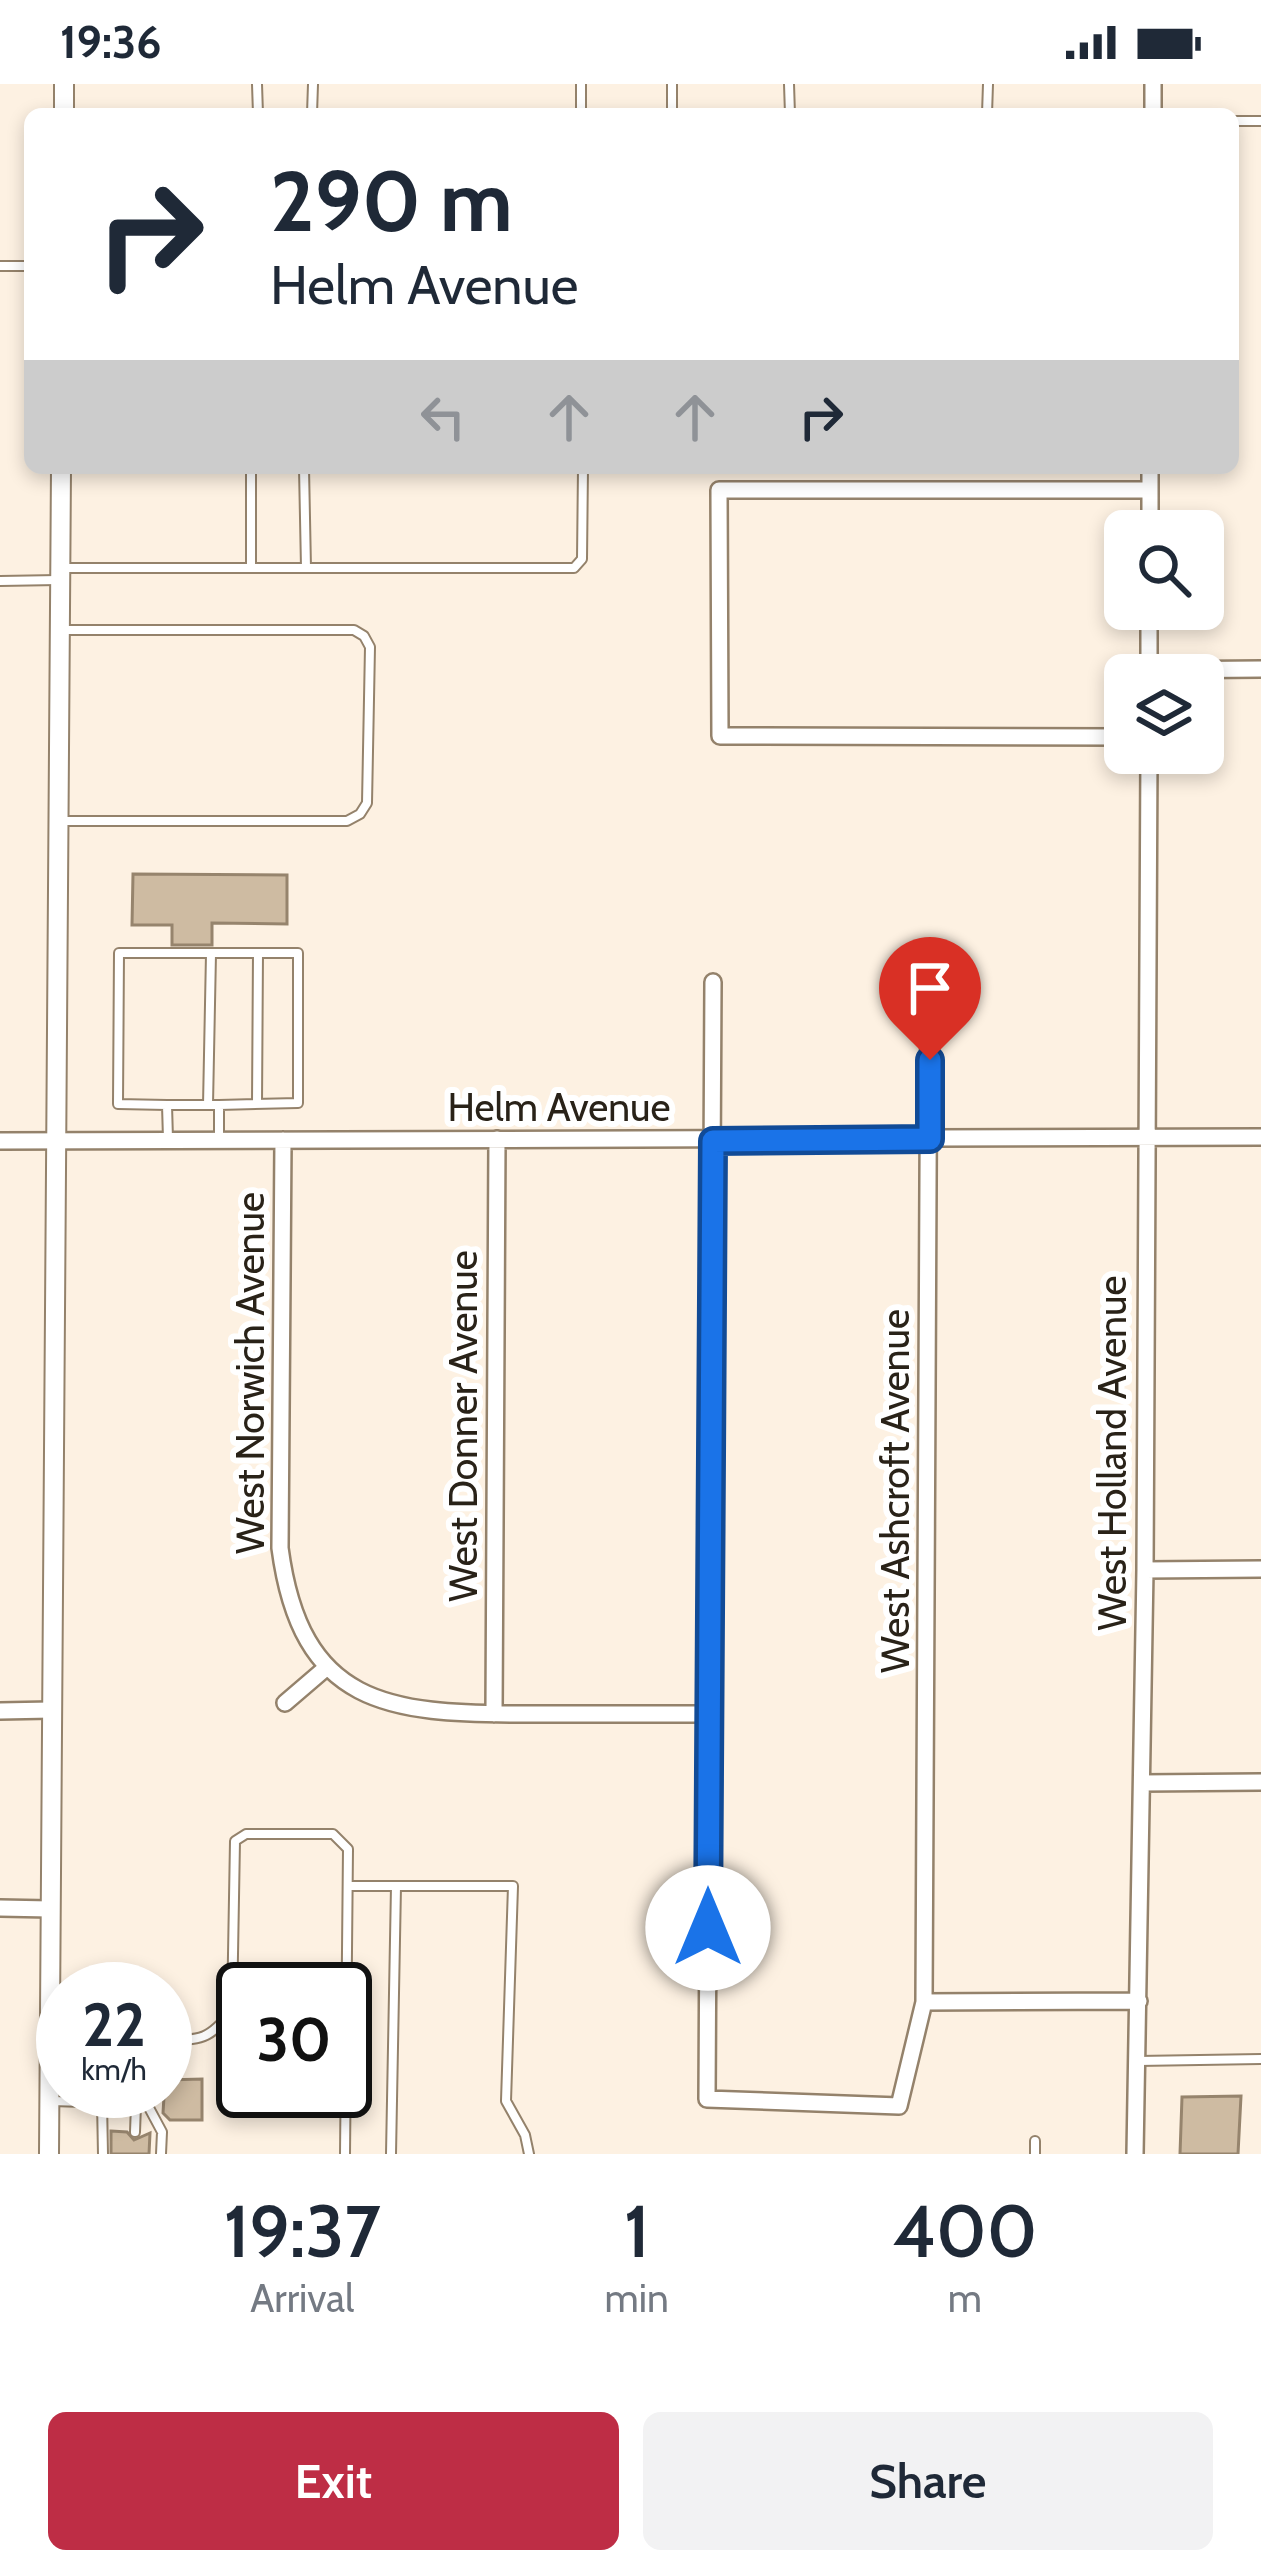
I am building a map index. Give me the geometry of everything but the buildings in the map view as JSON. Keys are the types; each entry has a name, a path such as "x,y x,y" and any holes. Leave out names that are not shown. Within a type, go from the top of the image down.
{"street":[{"path":"52,1962 61,474"},
{"path":"1150,474 1150,510"},
{"path":"1104,737 720,736 719,490 1150,490"},
{"path":"1224,670 1261,669"},
{"name":"West Holland Avenue","path":"1136,2154 1149,774"},
{"name":"West Ashcroft Avenue","path":"709,1714 707,2099 899,2106 924,2002 929,981"},
{"path":"286,1703 326,1667 356,1689 416,1711 709,1714 713,982"},
{"name":"Helm Avenue","path":"0,1141 1261,1137"},
{"name":"West Donner Avenue","path":"494,1714 497,1139"},
{"name":"West Norwich Avenue","path":"284,1140 280,1548 286,1594 303,1635 326,1667"},
{"path":"1145,1570 1261,1569"},
{"path":"0,1711 51,1710"},
{"path":"1142,1784 1261,1782"},
{"path":"0,1909 50,1909"},
{"path":"924,2002 1139,2001"},
{"path":"49,2118 49,2154"}],"lane":[{"path":"251,474 251,568"},
{"path":"304,474 306,568"},
{"path":"0,581 60,574 251,568 574,568 582,559 583,474"},
{"path":"59,630 354,631 370,647 367,802 360,814 347,821 59,821"},
{"path":"119,953 258,953 298,953 298,1102 118,1104 119,953"},
{"path":"257,1104 258,953"},
{"path":"211,954 219,1140"},
{"path":"167,1106 168,1141"},
{"path":"192,2040 217,2030 232,2011 236,1840 246,1834 333,1834 348,1849 345,2154"},
{"path":"348,1886 513,1886 506,2101 526,2135 529,2154"},
{"path":"392,2154 396,1886"},
{"path":"1137,2061 1261,2060"},
{"path":"103,2118 103,2154"},
{"path":"135,2118 135,2132"},
{"path":"154,2118 162,2132 161,2154"},
{"path":"1035,2141 1035,2154"}],"route":[{"path":"708,1928 713,1141 930,1139 930,1060"}]}
